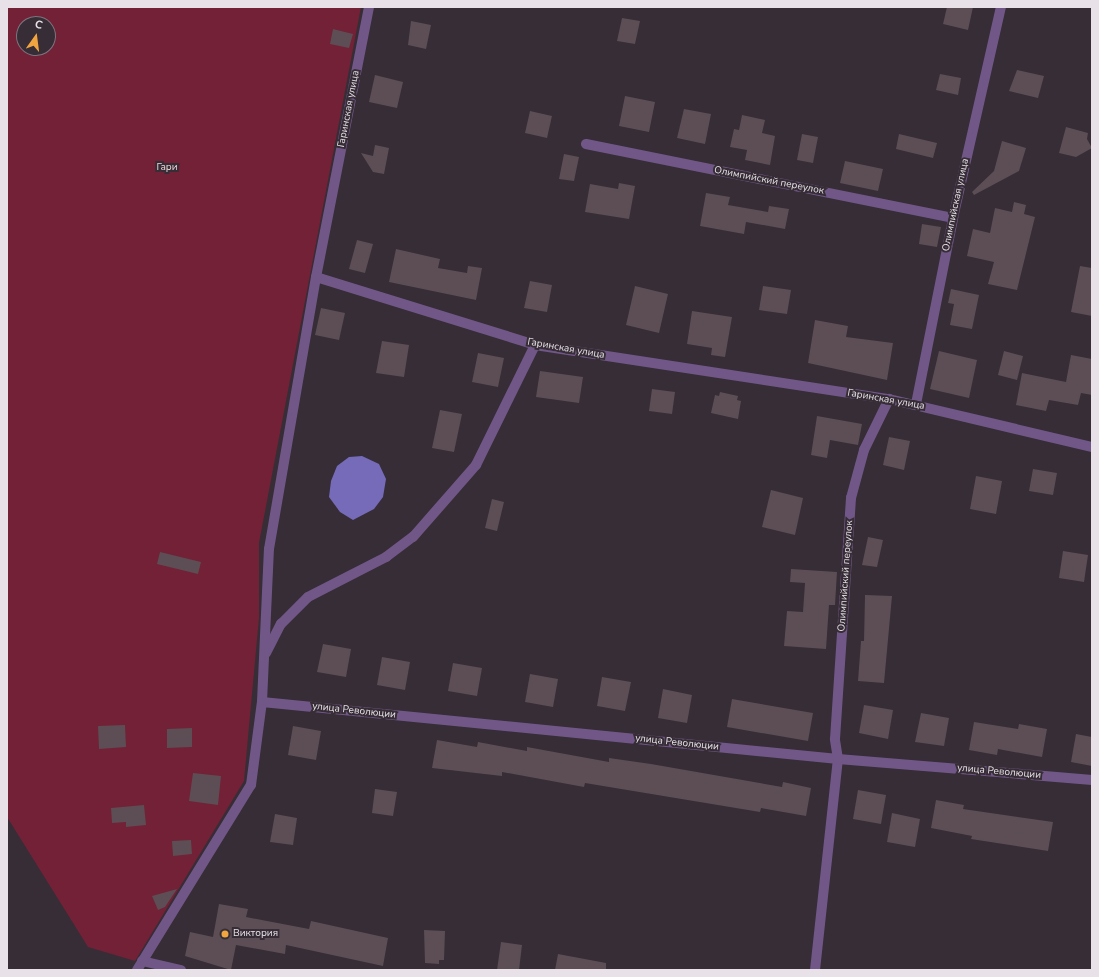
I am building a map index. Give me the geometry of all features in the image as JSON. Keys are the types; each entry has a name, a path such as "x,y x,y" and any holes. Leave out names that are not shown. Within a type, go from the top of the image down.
{"street":[{"name":"Гаринская улица","path":"369,7 316,277 535,345 889,399 916,404 1092,447"},
{"name":"Олимпийская улица","path":"916,404 953,218 1001,7"},
{"name":"Олимпийский переулок","path":"586,144 953,218"},
{"path":"181,970 139,966 251,785 262,702 269,549 316,277"},
{"path":"264,657 281,624 308,597 386,557 413,537 476,465 535,345"},
{"name":"Олимпийский переулок","path":"815,970 838,759 835,740 851,498 864,450 889,399"},
{"name":"улица Революции","path":"262,702 838,759 1092,780"}],"green space":[{"name":"Гари","path":"7,7 361,7 259,543 259,618 244,781 135,961 88,947 7,817"}],"shaded area":[{"path":"362,456 379,464 386,479 383,497 374,509 353,520 340,512 329,497 331,481 337,466 349,457"}],"building":[{"path":"947,7 973,7 968,30 943,24"},
{"path":"622,18 640,21 635,44 617,41"},
{"path":"411,21 431,25 426,49 408,45"},
{"path":"333,29 353,34 349,48 330,44"},
{"path":"1017,70 1044,76 1038,98 1009,91"},
{"path":"940,74 961,78 958,95 936,90"},
{"path":"375,75 403,82 397,108 369,102"},
{"path":"625,96 655,102 649,132 619,126"},
{"path":"684,109 711,114 705,144 677,138"},
{"path":"530,111 552,116 547,138 525,133"},
{"path":"742,115 765,120 762,133 775,136 770,165 745,160 747,150 730,147 734,129 739,130"},
{"path":"1066,127 1088,133 1087,139 1092,148 1076,157 1059,153"},
{"path":"802,134 818,137 813,163 797,160"},
{"path":"899,134 937,143 933,158 896,149"},
{"path":"1002,141 1026,148 1019,171 974,195 972,192 994,171"},
{"path":"375,145 389,148 384,174 373,172 361,153 373,156"},
{"path":"564,154 579,157 574,181 559,179"},
{"path":"845,161 883,169 878,191 840,183"},
{"path":"619,183 635,186 629,219 585,212 590,184 618,189"},
{"path":"706,193 730,197 728,205 768,212 769,206 789,209 785,229 746,222 744,234 700,226"},
{"path":"1014,202 1026,205 1024,214 1035,217 1017,290 988,284 994,262 967,256 973,229 990,233 995,208 1012,212"},
{"path":"922,224 941,227 937,247 919,244"},
{"path":"357,240 373,244 365,273 349,269"},
{"path":"396,249 440,259 438,268 467,273 468,266 482,268 476,300 389,282"},
{"path":"1080,266 1092,268 1092,316 1071,312"},
{"path":"530,281 552,285 547,312 524,308"},
{"path":"635,286 668,294 659,333 626,325"},
{"path":"763,286 791,290 787,314 759,310"},
{"path":"951,289 979,295 972,329 950,325 954,304 948,303"},
{"path":"321,308 345,313 339,340 315,335"},
{"path":"692,311 732,317 725,357 711,355 712,348 687,344"},
{"path":"815,320 848,326 846,337 893,343 887,380 808,363"},
{"path":"382,341 409,345 404,377 376,373"},
{"path":"939,351 977,360 969,398 930,389"},
{"path":"1004,351 1023,356 1017,380 998,375"},
{"path":"478,353 504,358 498,387 472,382"},
{"path":"1071,355 1092,359 1092,395 1081,393 1078,405 1049,400 1046,411 1016,405 1022,373 1066,382"},
{"path":"540,371 583,377 579,403 536,397"},
{"path":"652,389 675,392 672,414 649,411"},
{"path":"720,392 738,396 737,400 741,401 738,419 711,413 715,395 719,396"},
{"path":"440,410 462,414 454,452 432,448"},
{"path":"817,416 862,424 858,445 830,440 827,458 811,455"},
{"path":"889,437 910,441 904,470 883,465"},
{"path":"1033,469 1057,473 1053,495 1029,491"},
{"path":"976,476 1002,481 996,514 970,509"},
{"path":"771,490 803,498 795,535 762,527"},
{"path":"492,499 504,502 497,531 485,528"},
{"path":"868,537 883,540 877,567 862,565"},
{"path":"1063,551 1088,555 1084,582 1059,578"},
{"path":"160,552 201,562 198,574 157,564"},
{"path":"791,569 837,572 835,605 829,605 826,649 784,646 787,611 803,612 805,583 790,582"},
{"path":"865,595 892,596 884,683 858,681 861,641 864,641"},
{"path":"323,644 351,649 346,677 317,672"},
{"path":"382,657 410,662 405,690 377,685"},
{"path":"453,663 482,668 477,696 448,691"},
{"path":"530,674 558,679 553,707 525,702"},
{"path":"602,677 631,682 625,711 597,706"},
{"path":"663,689 692,695 687,723 658,718"},
{"path":"732,699 813,713 808,741 727,727"},
{"path":"864,705 893,710 888,739 859,733"},
{"path":"921,713 949,718 944,746 915,742"},
{"path":"974,722 1018,729 1019,724 1047,729 1042,757 998,749 997,755 969,750"},
{"path":"125,725 126,747 99,749 98,726"},
{"path":"293,726 321,731 316,760 288,755"},
{"path":"192,728 192,747 167,748 167,729"},
{"path":"1076,734 1092,737 1092,766 1071,762"},
{"path":"437,740 477,747 478,742 527,751 527,747 609,762 609,758 651,764 782,787 783,782 811,788 806,816 761,808 760,812 585,783 584,787 502,772 502,776 432,768"},
{"path":"193,773 221,776 218,805 189,801"},
{"path":"375,789 397,792 393,816 372,813"},
{"path":"858,790 886,795 881,824 853,819"},
{"path":"936,800 964,805 963,809 1053,822 1048,851 971,839 972,836 931,828"},
{"path":"144,805 146,825 126,827 126,822 112,823 111,808"},
{"path":"892,813 920,819 915,847 887,842"},
{"path":"275,814 297,818 293,845 270,842"},
{"path":"191,840 192,854 173,856 172,841"},
{"path":"177,889 165,907 158,910 152,896"},
{"path":"219,904 248,909 246,917 309,929 311,921 388,938 383,966 286,945 285,954 236,945 231,970 185,956 190,932 213,937"},
{"path":"424,930 445,931 444,960 439,960 439,964 425,963"},
{"path":"501,942 522,945 519,970 497,970"},
{"path":"558,954 606,963 606,970 555,970"}],"place":[{"name":"Виктория","path":"225,934"}]}
